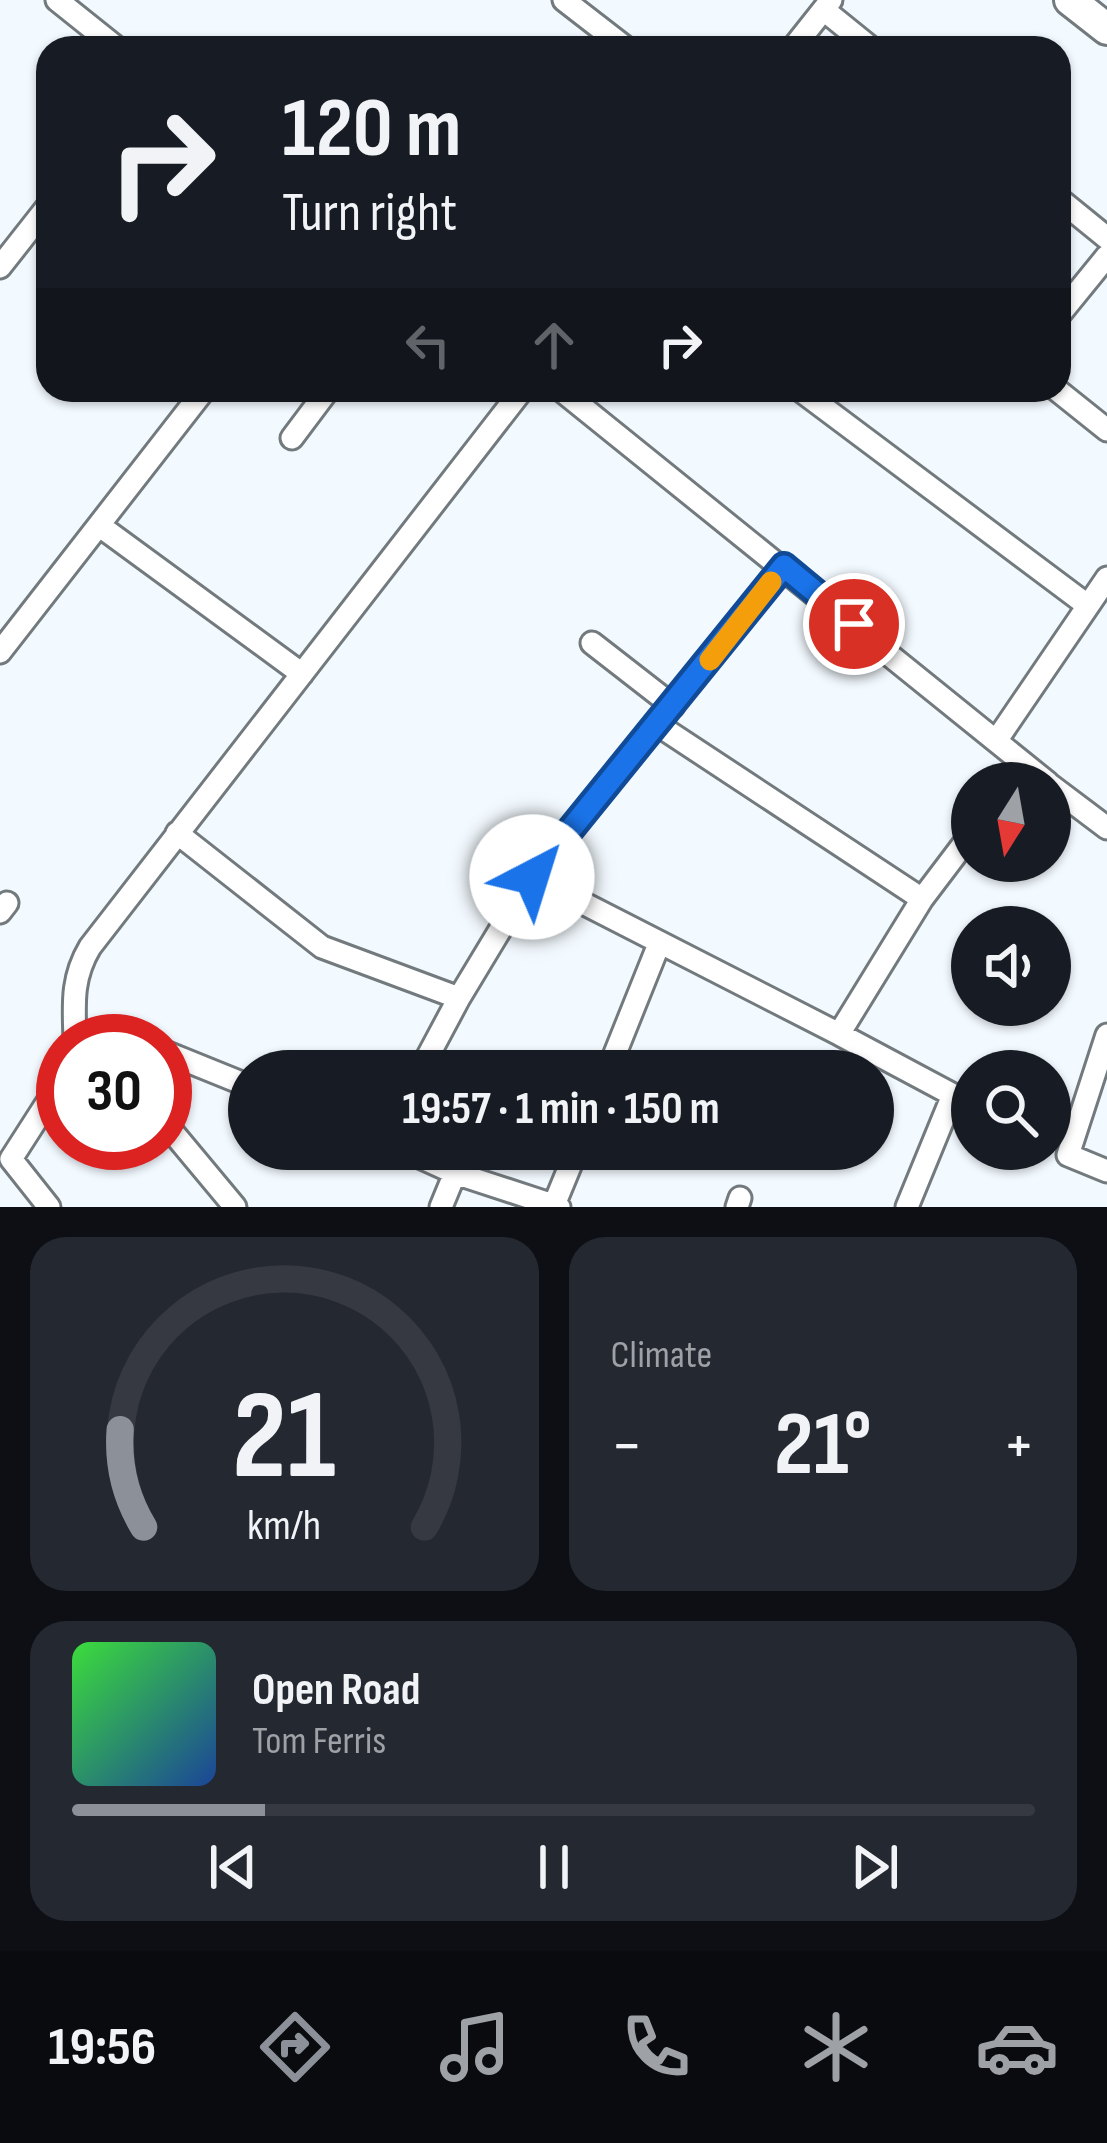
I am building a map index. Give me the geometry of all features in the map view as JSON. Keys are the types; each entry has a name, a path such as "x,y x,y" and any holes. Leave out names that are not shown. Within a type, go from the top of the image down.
{"main road":[{"path":"1076,2 1107,29"}],"street":[{"path":"57,0 102,36"},
{"path":"569,1 611,36"},
{"path":"803,36 828,5 859,36"},
{"path":"1071,209 1107,238"},
{"path":"0,267 36,221"},
{"path":"1071,300 1107,256"},
{"path":"1071,401 1107,430"},
{"path":"0,652 195,402"},
{"path":"292,438 319,402"},
{"path":"74,1014 72,993 79,967 177,833 513,402"},
{"path":"576,402 996,740 1010,762"},
{"path":"816,402 1087,604"},
{"path":"100,526 302,674"},
{"path":"431,1050 532,877 784,566"},
{"path":"996,740 1107,578"},
{"path":"592,643 673,706"},
{"path":"658,725 922,899"},
{"path":"1071,801 1107,828"},
{"path":"177,833 322,947 459,998"},
{"path":"839,1034 951,861"},
{"path":"532,877 951,1094"},
{"path":"616,1050 659,944"},
{"path":"1071,1121 1107,1035"},
{"path":"192,1063 228,1078"},
{"path":"36,1113 6,1152 49,1207"},
{"path":"907,1207 951,1121"},
{"path":"192,1155 235,1207"},
{"path":"1071,1155 1107,1171"},
{"path":"448,1170 557,1206 570,1170"},
{"path":"441,1207 454,1173"}],"slow traffic":[{"path":"710,660 771,582"}],"route":[{"path":"532,877 784,566 854,624"}]}
